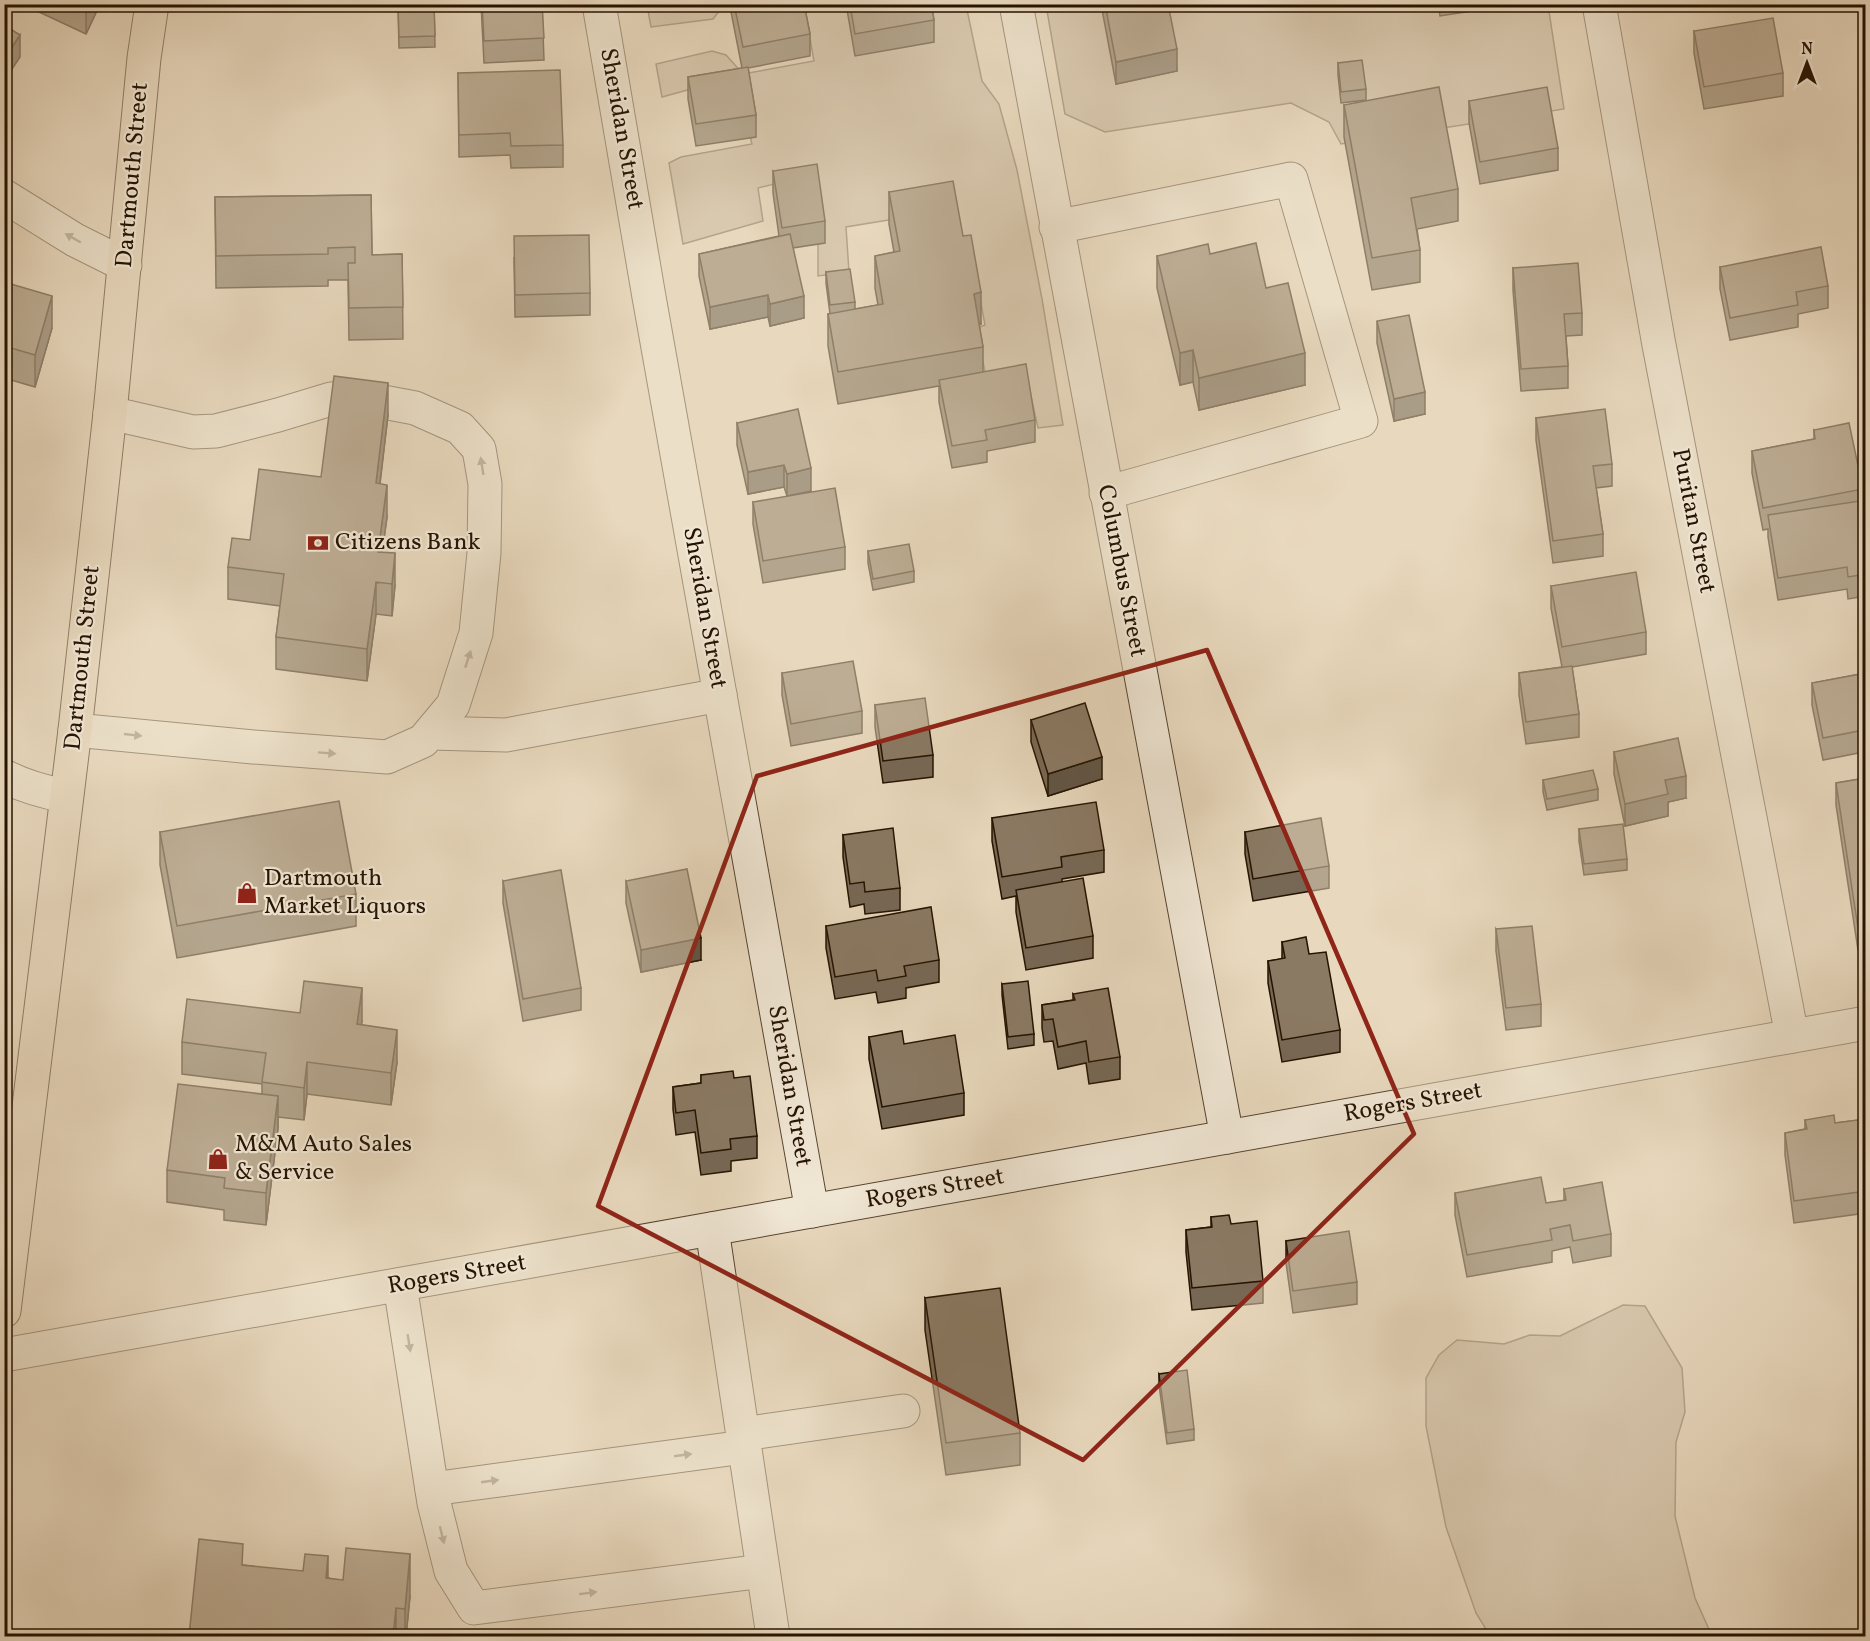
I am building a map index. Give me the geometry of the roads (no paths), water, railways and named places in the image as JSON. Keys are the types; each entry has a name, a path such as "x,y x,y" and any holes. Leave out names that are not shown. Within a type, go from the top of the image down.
{"main road":[{"name":"Dartmouth Street","path":"4,1311 75,730 110,413 144,58 152,4"}],"street":[{"name":"Sheridan Street","path":"599,4 812,1211"},
{"name":"Columbus Street","path":"1016,4 1227,1137"},
{"name":"Puritan Street","path":"1599,4 1659,345 1791,1036"},
{"path":"1056,227 1291,178 1361,422 1106,493"},
{"path":"4,196 75,240 125,266"},
{"path":"75,730 387,758 423,741 453,705 476,633 484,553 485,484 479,449 460,428 415,408 362,398 331,399 216,431 193,432 110,413"},
{"path":"430,733 506,735 720,695"},
{"path":"4,776 20,785 66,796"},
{"name":"Rogers Street","path":"4,1355 1866,1023"},
{"path":"712,1228 772,1636"},
{"path":"400,1285 432,1488 451,1571 474,1608 762,1571"},
{"path":"432,1488 743,1441 903,1411"}],"place":[{"name":"Citizens Bank","path":"318,543"},
{"name":"Dartmouth Market Liquors","path":"247,893"},
{"name":"M&M Auto Sales & Service","path":"218,1159"}]}
